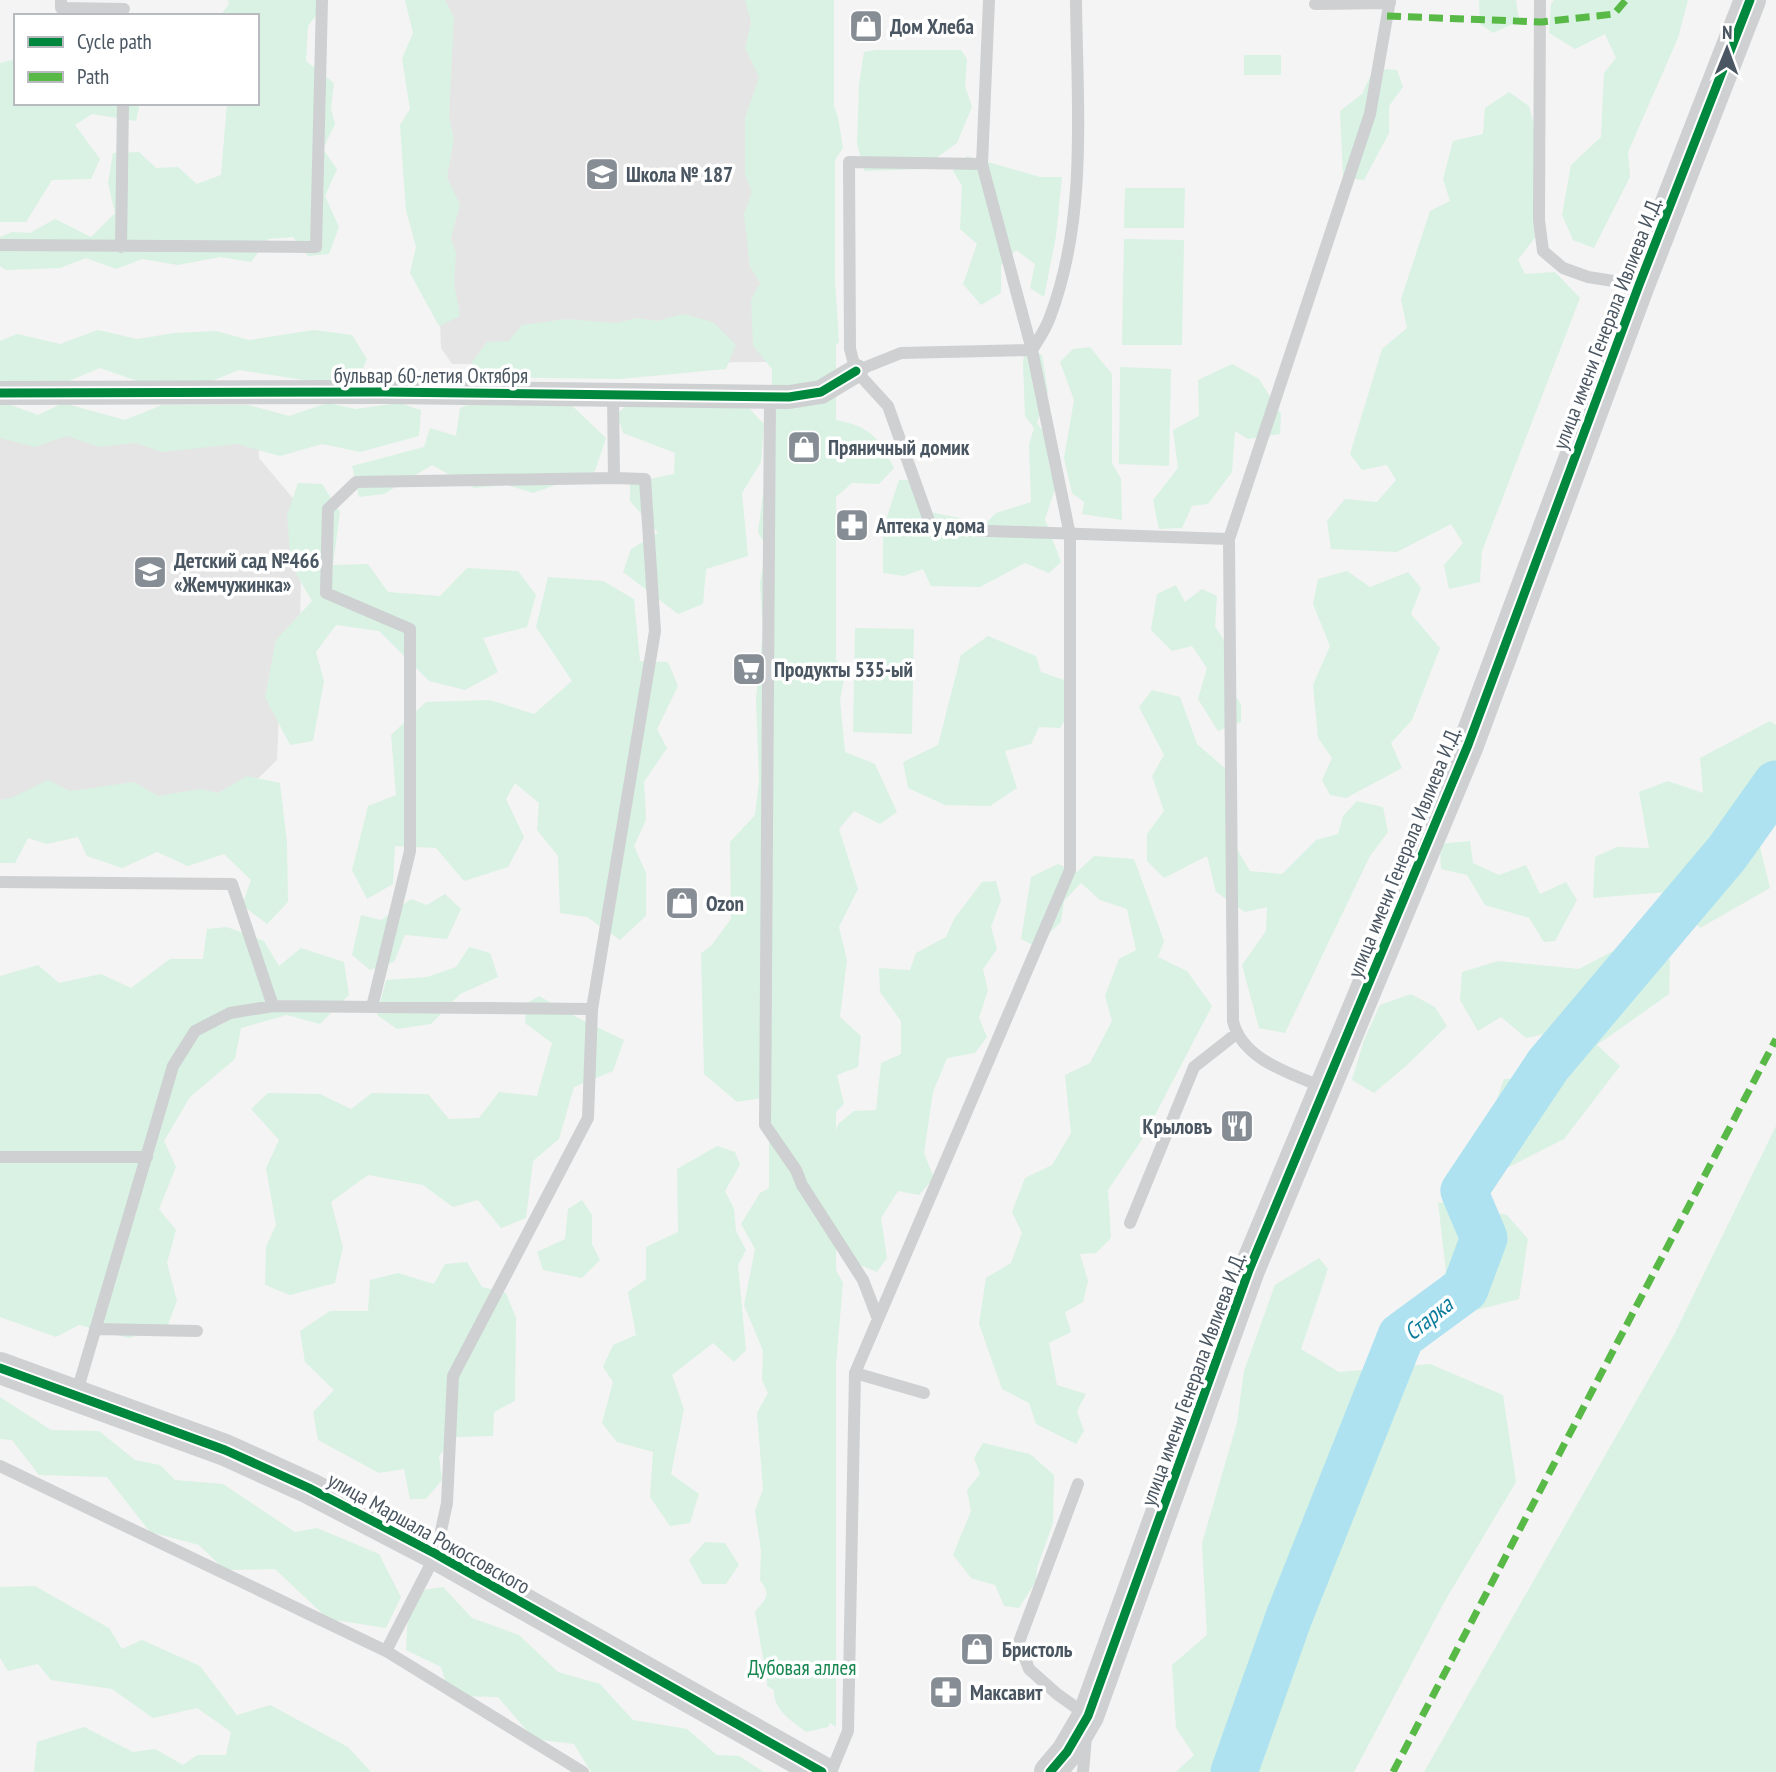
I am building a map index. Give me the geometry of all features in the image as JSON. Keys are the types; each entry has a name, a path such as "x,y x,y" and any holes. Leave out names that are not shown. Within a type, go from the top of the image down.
{"street":[{"name":"улица имени Генерала Ивлиева И.Д.","path":"1050,1772 1068,1752 1088,1716 1249,1270 1468,746 1639,285 1750,0"},
{"name":"бульвар 60-летия Октября","path":"0,393 394,392 789,397 821,392 856,371"},
{"name":"улица Маршала Рокоссовского","path":"0,1368 225,1450 309,1488 436,1554 822,1772"}],"lane":[{"path":"61,0 61,8 124,8"},
{"path":"0,245 316,247 321,0"},
{"path":"831,1772 848,1731 855,1373 1070,870 1070,535 1032,350 982,164 989,0"},
{"path":"1032,350 1050,319 1069,248 1077,173 1076,0"},
{"path":"1540,0 1539,220 1543,251 1563,268 1588,277 1639,285"},
{"path":"1315,4 1390,1 1370,114 1228,538 1233,1021 1236,1034 1253,1053 1326,1088"},
{"path":"121,247 123,105"},
{"path":"982,164 849,163 850,349 856,371 888,406 932,529 1228,538"},
{"path":"856,371 901,353 1032,350"},
{"path":"613,394 614,478"},
{"path":"770,396 765,1125 796,1170 802,1185 863,1280 878,1319"},
{"path":"372,1007 410,851 410,629 326,593 328,509 356,482 645,479 655,631 592,1009 588,1118 453,1376 447,1503 436,1554 386,1651"},
{"path":"0,882 232,884 273,1006"},
{"path":"76,1395 173,1066 195,1031 230,1013 273,1006 592,1009"},
{"path":"1129,1223 1194,1066 1236,1034"},
{"path":"0,1157 147,1157"},
{"path":"95,1329 197,1331"},
{"path":"855,1373 924,1393"},
{"path":"0,1466 386,1651 583,1772"},
{"path":"1078,1484 1019,1642 1029,1669 1057,1694 1088,1716 1083,1772"}],"shaded area":[{"name":"Школа № 187","path":"429,0 766,0 772,362 452,364 441,348"},
{"name":"Детский сад №466 «Жемчужинка»","path":"0,426 258,428 259,458 302,509 300,635 282,641 277,760 231,805 0,808"}],"green space":[{"path":"228,0 328,0 308,26 306,61 334,83 331,109 335,124 323,149 337,169 325,196 339,227 329,254 308,256 293,237 268,239 251,262 220,257 178,265 142,259 116,269 86,258 60,268 6,270 0,266 0,237 12,232 30,233 55,219 91,237 115,213 108,183 113,153 139,152 156,168 178,167 197,184 221,175 227,105 259,105 259,14 222,14 229,4"},
{"path":"405,0 445,0 454,18 449,117 454,139 447,177 460,205 451,238 456,253 454,283 460,316 439,326 410,273 416,247 406,210 400,125 410,109 402,59 413,33"},
{"name":"Дубовая аллея","path":"745,0 834,0 834,106 843,148 835,160 835,283 839,342 836,345 836,420 866,430 878,441 894,468 879,484 852,483 836,497 836,660 846,669 840,700 845,752 875,764 897,812 880,824 854,811 839,829 858,889 839,927 847,960 840,1017 861,1036 858,1067 837,1075 844,1104 836,1112 836,1131 838,1124 854,1111 876,1110 881,1063 901,1054 901,1021 880,992 879,968 910,970 916,953 946,937 954,919 982,882 996,881 1001,900 991,927 997,949 983,969 988,990 979,1018 987,1037 975,1053 947,1058 933,1092 924,1153 934,1178 919,1195 898,1191 881,1218 887,1258 877,1272 860,1265 836,1229 836,1270 843,1283 836,1364 836,1727 830,1723 828,1727 806,1732 784,1714 777,1703 774,1690 767,1686 767,1666 764,1663 755,1612 767,1593 760,1580 761,1550 755,1511 763,1489 757,1413 768,1393 762,1380 763,1351 744,1305 755,1249 741,1224 760,1193 769,1188 769,1097 737,1102 704,1074 701,953 711,946 731,919 730,842 755,815 759,781 756,698 763,630 760,583 766,547 758,532 766,472 771,466 772,369 753,346 751,300 760,283 750,267 744,214 752,192 745,175 745,118 759,77 745,48 751,22"},
{"path":"1479,0 1516,0 1519,21 1493,33 1480,24"},
{"path":"1554,0 1688,0 1678,38 1628,152 1630,177 1594,248 1573,240 1562,215 1571,165 1601,137 1604,73 1616,58 1605,34 1575,49 1549,33 1551,4"},
{"path":"961,50 967,59 965,86 972,107 957,143 921,169 864,171 857,143 859,85 864,52"},
{"path":"1244,55 1281,55 1281,75 1244,75"},
{"path":"14,60 14,105 140,105 136,121 92,114 75,125 100,159 91,179 52,180 26,222 0,222 0,63"},
{"path":"1374,68 1397,70 1403,87 1389,106 1389,133 1364,180 1343,178 1340,111 1362,94"},
{"path":"1509,92 1529,106 1544,163 1543,227 1518,260 1525,274 1555,272 1580,298 1482,551 1480,582 1449,589 1444,565 1463,543 1451,524 1397,552 1331,549 1327,521 1345,499 1377,502 1396,480 1387,465 1362,470 1350,454 1382,349 1407,328 1401,299 1430,211 1450,201 1443,179 1453,141 1483,134 1485,108"},
{"path":"967,156 1040,177 1062,177 1056,236 1044,297 1030,288 1035,264 1016,250 1001,265 1001,293 981,305 963,284 977,244 960,229 962,186 953,171"},
{"path":"1125,188 1185,188 1184,228 1124,228"},
{"path":"1124,239 1184,240 1182,345 1122,345"},
{"path":"683,314 713,322 736,345 726,369 620,379 477,377 472,362 487,342 509,341 522,325 566,319 616,323 637,318 657,321"},
{"path":"98,330 137,339 175,333 216,331 249,340 314,330 352,335 367,359 359,378 316,382 239,370 207,383 143,383 100,368 64,383 0,382 0,341 17,334 60,344"},
{"path":"1025,347 1042,355 1048,392 1037,423 1047,437 1049,465 1056,486 1045,519 1061,562 1049,573 1025,563 980,587 931,586 923,569 904,576 883,573 883,529 899,480 908,480 920,510 964,519 981,528 996,513 1031,502 1029,444 1034,428 1025,416"},
{"path":"1090,347 1112,374 1112,463 1121,479 1122,520 1082,514 1084,502 1072,493 1064,458 1074,400 1060,362 1073,349"},
{"path":"1232,364 1259,379 1281,414 1280,434 1248,439 1235,431 1232,472 1208,504 1192,506 1182,528 1159,529 1153,500 1178,468 1173,430 1199,416 1198,380"},
{"path":"1120,367 1171,369 1169,466 1119,464"},
{"path":"491,395 567,401 606,438 595,471 533,493 507,485 474,488 432,465 384,494 359,497 352,466 424,447 430,428 456,436 460,408"},
{"path":"0,401 38,415 63,403 125,420 162,405 248,405 289,416 328,403 356,409 399,403 421,410 419,436 360,452 322,444 280,456 237,444 162,452 135,443 99,447 67,436 35,447 0,438"},
{"path":"630,402 745,404 764,424 761,462 742,493 748,556 706,569 703,604 678,614 623,572 631,549 658,533 630,501 630,483 674,474 675,453 623,433 617,414"},
{"path":"298,483 322,484 340,512 333,565 368,564 388,592 440,596 467,568 518,571 536,595 527,627 483,638 498,672 465,690 429,681 379,631 336,625 316,652 324,681 313,741 290,745 265,697 276,640 312,601 291,565 287,515"},
{"path":"1347,571 1370,587 1408,572 1421,588 1411,614 1440,648 1412,720 1391,743 1402,768 1346,798 1330,795 1322,780 1332,758 1318,738 1313,685 1330,646 1313,604 1318,579"},
{"path":"548,577 603,581 634,599 640,661 668,662 678,686 657,729 667,748 644,782 646,820 634,846 646,873 646,916 620,940 587,917 560,913 558,856 537,830 539,803 515,783 506,799 524,837 508,867 464,881 436,848 395,846 393,884 367,899 352,870 368,806 396,795 391,735 426,702 490,700 534,714 572,681 536,627"},
{"path":"1176,585 1185,602 1202,589 1217,596 1215,626 1234,656 1225,681 1241,704 1241,722 1218,731 1198,699 1207,668 1192,646 1172,651 1151,630 1157,594"},
{"path":"855,628 914,629 912,734 853,732"},
{"path":"988,636 1036,656 1041,672 1064,680 1074,706 1060,728 1039,727 1031,744 1005,751 1017,788 990,806 945,805 908,788 903,762 938,745 961,655"},
{"path":"1152,690 1180,697 1197,744 1235,777 1225,829 1250,871 1282,874 1316,840 1338,834 1343,816 1357,801 1383,807 1388,832 1370,856 1285,1033 1259,1028 1242,965 1266,931 1267,907 1245,912 1216,892 1207,856 1164,878 1147,861 1147,834 1164,811 1152,776 1164,755 1139,707"},
{"path":"1770,721 1776,725 1776,825 1759,843 1770,888 1700,928 1667,892 1593,898 1595,857 1617,847 1649,848 1639,792 1668,781 1703,793 1700,758"},
{"path":"247,776 280,783 287,843 288,902 267,924 242,905 251,880 224,854 188,866 157,852 122,868 87,856 78,837 47,844 28,838 15,863 0,863 0,800 11,798 48,780 70,791 134,782 158,796 201,789 218,793"},
{"path":"1470,841 1473,863 1499,875 1526,865 1540,894 1566,882 1577,900 1555,941 1544,942 1529,918 1485,905 1467,875 1441,869 1440,844"},
{"path":"1094,856 1134,859 1164,941 1158,957 1187,971 1212,1006 1143,1138 1108,1190 1111,1238 1096,1253 1080,1254 1088,1281 1083,1302 1065,1312 1071,1332 1049,1343 1057,1385 1086,1394 1077,1411 1084,1431 1076,1444 1036,1424 1029,1403 1002,1389 979,1324 986,1278 1011,1263 1022,1233 1012,1212 1025,1178 1052,1165 1071,1133 1065,1075 1090,1063 1112,1021 1105,996 1119,959 1136,950 1127,909 1100,900 1081,883 1064,901 1061,922 1035,946 1021,939 1031,877 1058,864 1077,872"},
{"path":"445,894 461,909 447,939 405,935 394,962 370,970 352,955 361,915 381,920 411,899 427,905"},
{"path":"227,927 264,941 279,966 301,948 344,962 349,995 320,1024 287,1015 241,1028 235,1059 190,1097 164,1141 176,1167 159,1209 176,1230 167,1263 177,1301 167,1327 129,1338 79,1325 56,1337 0,1317 0,976 38,965 59,983 101,974 131,988 170,959 203,959 207,929"},
{"path":"469,947 490,953 498,977 460,994 431,1024 397,1029 377,1015 386,980 427,977 456,967"},
{"path":"1617,949 1645,968 1670,959 1669,994 1597,1045 1620,1066 1564,1139 1509,1167 1477,1156 1504,1079 1527,1078 1553,1032 1526,1038 1501,1017 1478,1031 1460,1000 1462,972 1498,961 1579,969"},
{"path":"1411,994 1435,1007 1447,1026 1374,1093 1352,1080 1364,1040 1380,1005"},
{"path":"539,996 624,1040 613,1071 574,1087 559,1139 533,1161 526,1218 501,1228 478,1200 453,1207 423,1185 368,1175 331,1202 343,1247 335,1283 290,1295 265,1285 266,1247 276,1225 266,1168 279,1140 251,1109 268,1093 320,1094 351,1109 372,1093 428,1094 449,1119 479,1118 499,1092 537,1096 552,1043 525,1023 527,1003"},
{"path":"1776,1126 1776,1772 1424,1772 1674,1335"},
{"path":"717,1146 735,1152 740,1165 725,1191 734,1209 736,1231 746,1250 738,1265 746,1350 734,1362 713,1343 672,1375 684,1409 671,1474 699,1494 690,1523 670,1526 650,1497 653,1452 617,1442 602,1423 613,1382 603,1367 613,1345 636,1335 628,1292 646,1279 646,1247 678,1232 677,1169"},
{"path":"582,1200 592,1215 592,1244 600,1260 582,1278 543,1270 537,1252 565,1239 568,1209"},
{"path":"1438,1202 1507,1215 1528,1239 1519,1299 1450,1317 1411,1314 1446,1272"},
{"path":"1319,1258 1328,1269 1301,1349 1339,1372 1430,1364 1503,1395 1516,1482 1446,1599 1354,1772 1176,1772 1194,1755 1176,1728 1172,1665 1207,1635 1202,1543 1237,1423 1244,1371 1275,1285"},
{"path":"467,1262 482,1287 506,1293 516,1318 515,1401 494,1412 493,1436 455,1437 439,1456 442,1480 426,1499 410,1499 404,1469 379,1473 318,1440 313,1412 334,1390 305,1362 300,1331 330,1311 368,1311 370,1280 398,1273 434,1284 445,1264"},
{"path":"0,1397 51,1430 99,1431 135,1460 160,1465 175,1480 223,1484 295,1532 317,1528 379,1554 401,1597 386,1628 328,1619 275,1569 225,1570 199,1545 150,1532 107,1477 39,1475 12,1440 0,1439"},
{"path":"983,1443 1030,1454 1054,1475 1053,1523 1037,1568 1036,1581 1019,1608 1004,1606 995,1585 971,1578 953,1555 971,1511 967,1490 980,1474 974,1458"},
{"path":"705,1542 725,1543 739,1565 726,1584 702,1584 689,1560"},
{"path":"35,1586 109,1628 122,1649 142,1640 200,1666 237,1715 270,1705 348,1747 371,1772 34,1772 37,1742 84,1727 133,1752 155,1749 183,1765 197,1755 226,1755 231,1732 197,1708 153,1718 112,1689 51,1680 38,1664 8,1671 0,1658 0,1587"},
{"path":"443,1587 472,1618 519,1635 558,1672 600,1684 633,1720 687,1729 717,1755 739,1756 764,1772 591,1772 574,1744 534,1739 498,1697 450,1696 441,1667 406,1650 409,1592"}],"waterway":[{"name":"Старка","path":"1234,1772 1289,1617 1401,1336 1465,1289 1484,1238 1464,1191 1548,1065 1727,853 1776,784"}],"marked path":[{"path":"1387,16 1542,22 1614,14 1626,0"},
{"path":"1393,1772 1776,1039"}],"cycle path":[{"path":"1050,1772 1067,1752 1088,1716 1249,1270 1468,745 1639,285 1750,0"},
{"path":"0,393 382,392 789,397 821,392 856,371"},
{"path":"0,1368 225,1450 309,1488 436,1554 822,1772"}],"place":[{"name":"Дом Хлеба","path":"866,26"},
{"name":"Школа № 187","path":"602,174"},
{"name":"Пряничный домик","path":"804,447"},
{"name":"Аптека у дома","path":"852,525"},
{"name":"Детский сад №466 «Жемчужинка»","path":"150,572"},
{"name":"Продукты 535-ый","path":"749,669"},
{"name":"Ozon","path":"682,903"},
{"name":"Крыловъ","path":"1237,1126"},
{"name":"Бристоль","path":"977,1649"},
{"name":"Максавит","path":"946,1692"}]}
